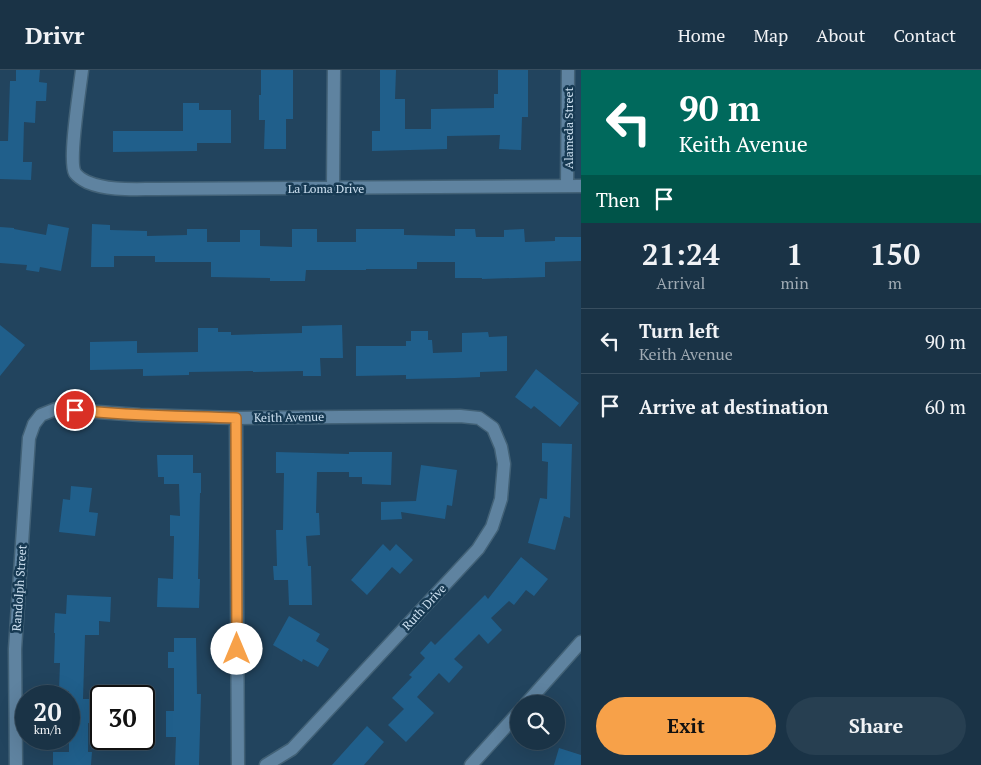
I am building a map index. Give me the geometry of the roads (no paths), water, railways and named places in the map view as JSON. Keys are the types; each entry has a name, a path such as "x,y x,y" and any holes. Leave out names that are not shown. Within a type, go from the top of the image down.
{"street":[{"name":"La Loma Drive","path":"82,70 73,148 73,166 76,173 87,182 107,188 581,186"},
{"path":"333,188 334,70"},
{"name":"Alameda Street","path":"567,186 568,70"},
{"name":"Keith Avenue","path":"41,415 56,409 140,415 236,418 460,416 479,418"},
{"name":"Randolph Street","path":"16,765 15,648 29,438 34,424 41,415"},
{"path":"236,418 238,765"},
{"name":"Ruth Drive","path":"266,765 292,749 472,556 492,527 501,499 504,464 502,447 493,428 479,418"},
{"path":"534,695 581,642"},
{"path":"471,765 510,722"}]}
